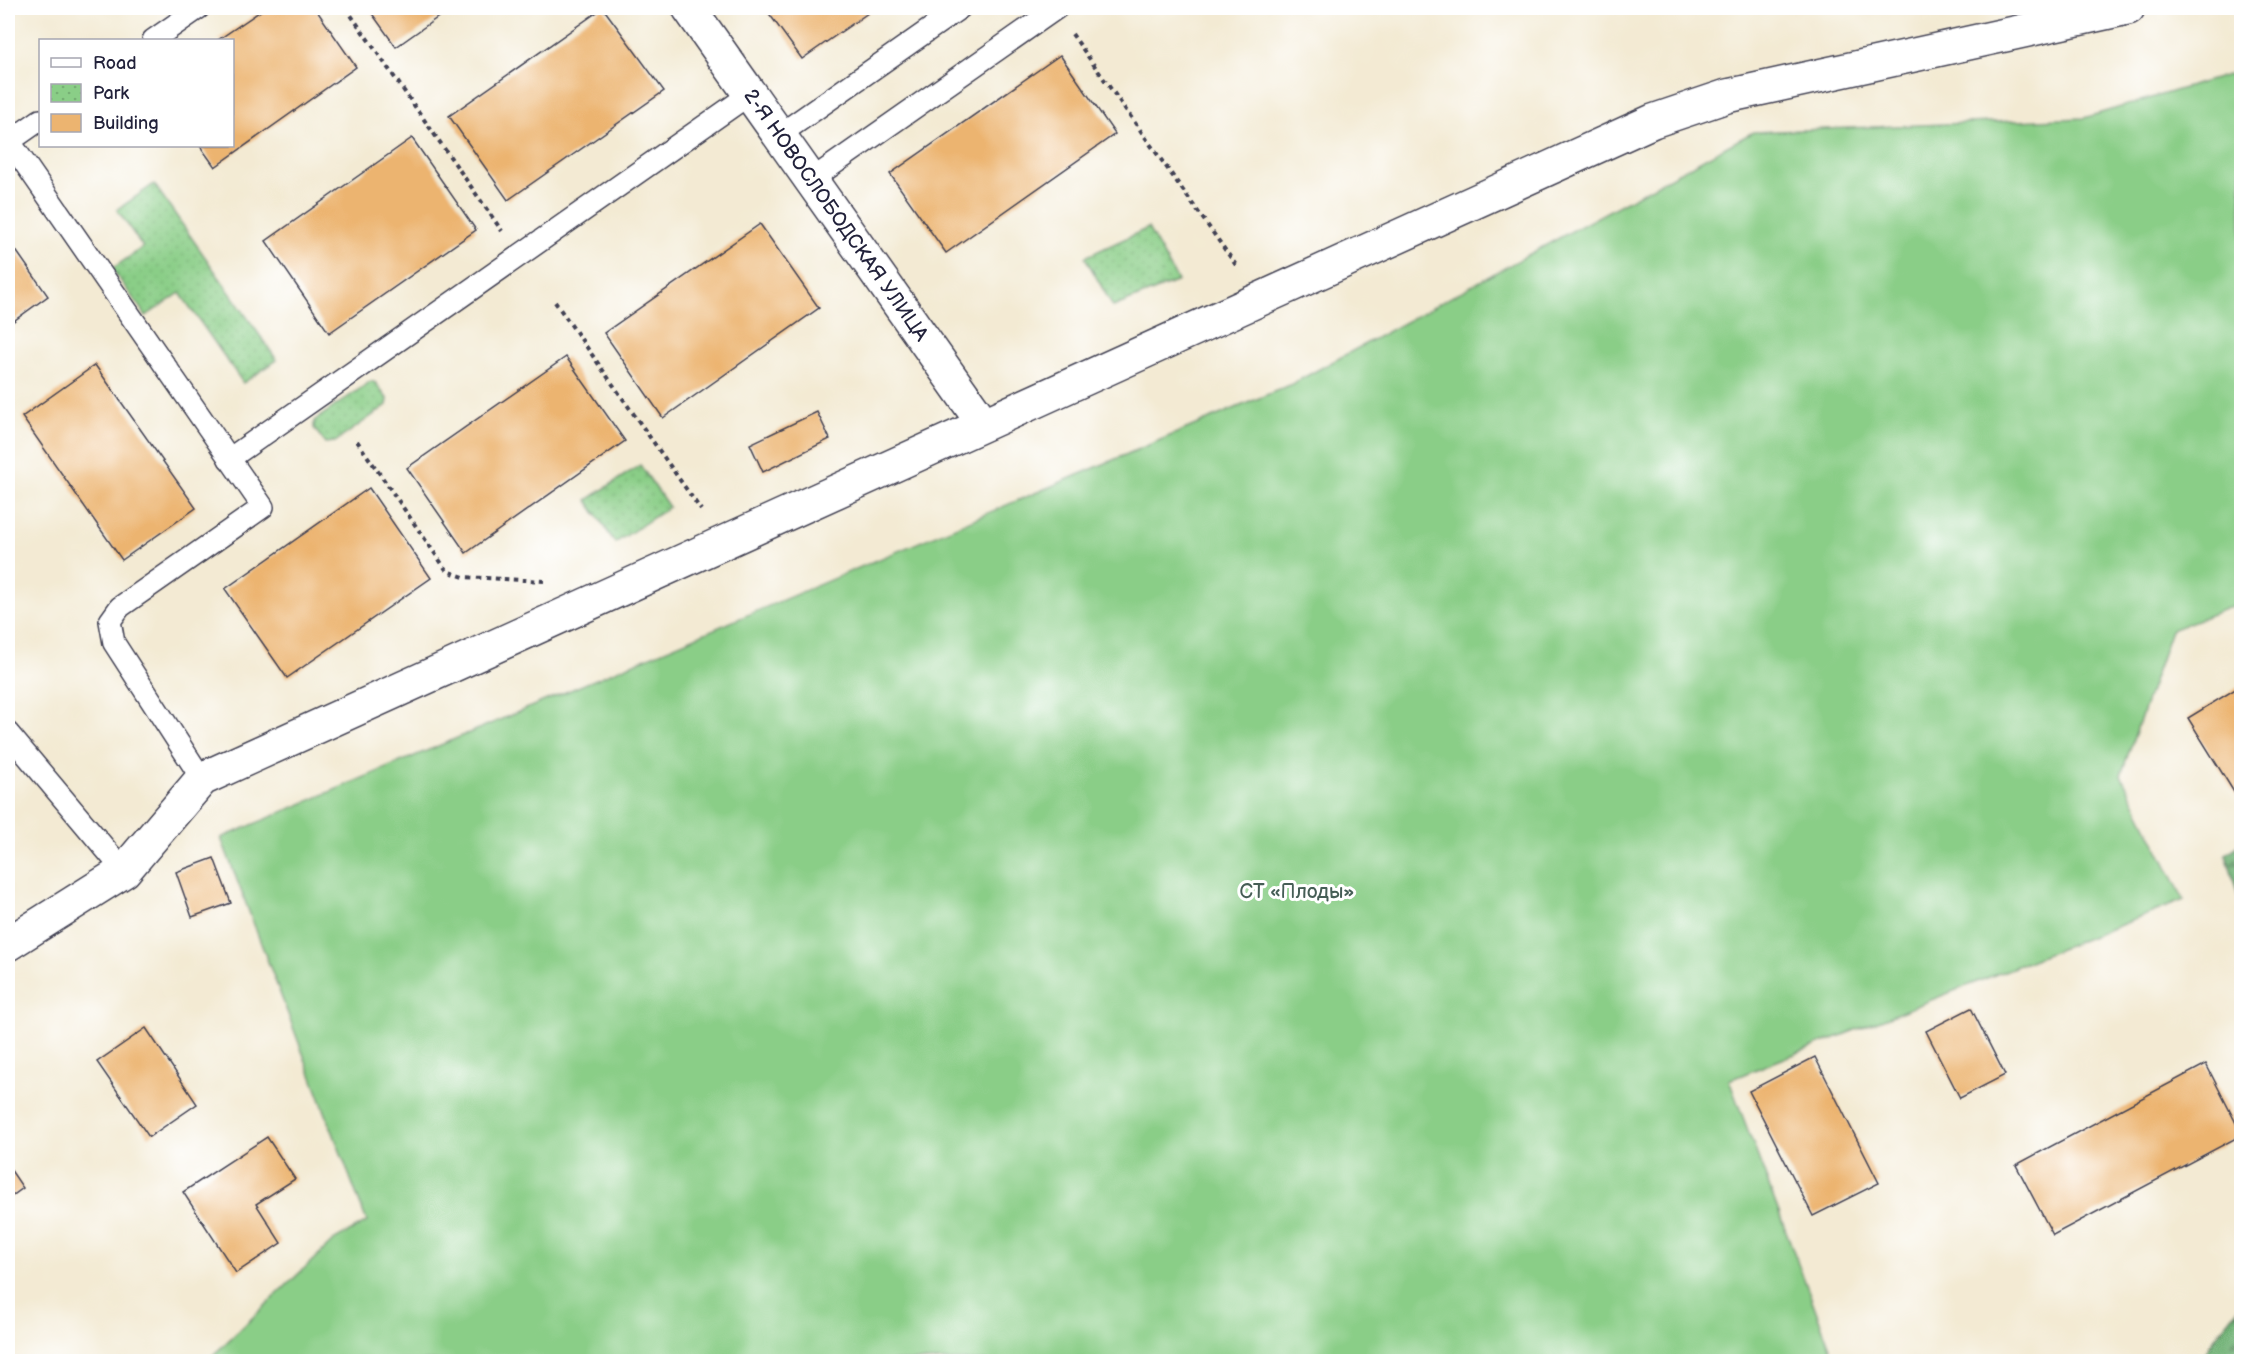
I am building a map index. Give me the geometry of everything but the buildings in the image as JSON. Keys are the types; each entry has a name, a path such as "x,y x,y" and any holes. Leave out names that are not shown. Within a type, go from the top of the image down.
{"street":[{"name":"2-Я НОВОСЛОБОДСКАЯ УЛИЦА","path":"689,8 983,423"},
{"path":"8,944 124,871 202,779 983,423 1643,126 1694,106 2128,8"}],"lane":[{"path":"154,39 199,8"},
{"path":"779,135 960,8"},
{"path":"811,180 1056,8"},
{"path":"229,459 750,94"},
{"path":"39,121 8,140 263,507 120,607 110,621 114,643 202,779"},
{"path":"8,733 124,871"}],"path":[{"path":"346,8 519,256"},
{"path":"1056,8 1240,271"},
{"path":"555,302 704,514"},
{"path":"357,441 447,571 455,576 552,582"}],"green space":[{"name":"СТ «Плоды»","path":"2241,71 2241,603 2171,630 2121,775 2184,900 1729,1080 1835,1361 207,1361 333,1241 367,1222 221,838 1290,385 1753,132 2084,118"},
{"path":"154,184 277,360 243,383 180,293 146,316 112,269 143,247 117,210"},
{"path":"1148,228 1178,281 1113,307 1085,257"},
{"path":"371,381 376,383 388,400 387,405 335,442 325,443 314,428 314,421"},
{"path":"640,465 669,507 615,543 587,500"},
{"path":"2241,844 2241,905 2226,854"},
{"path":"2241,1304 2241,1361 2202,1361 2207,1349"}]}
